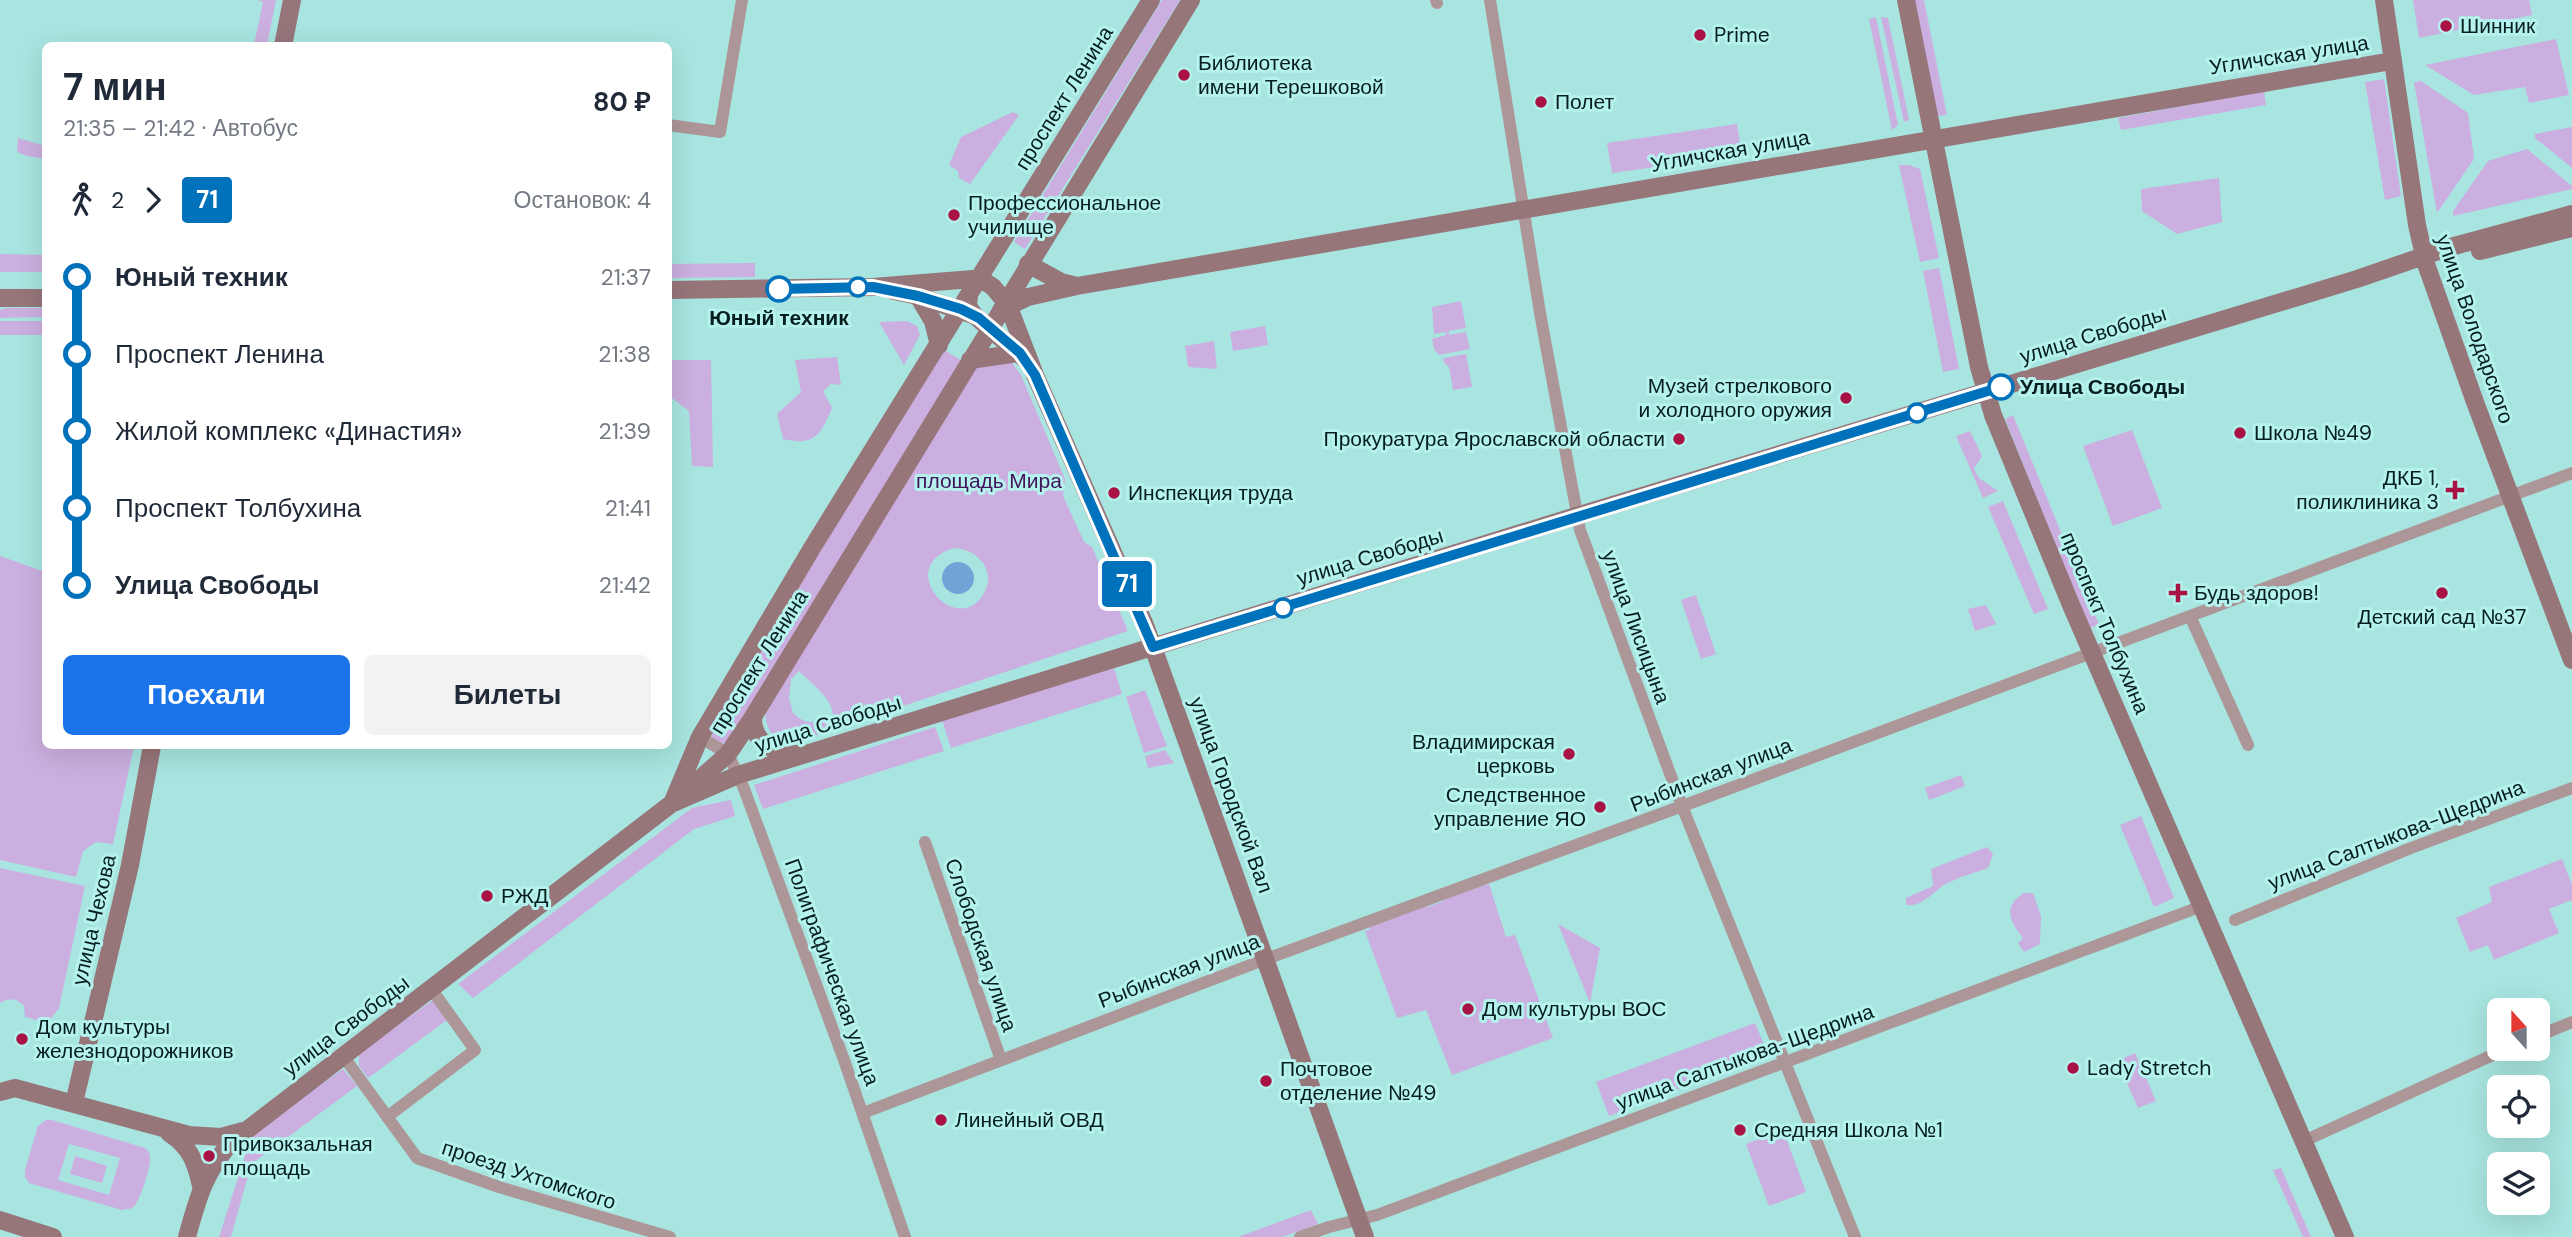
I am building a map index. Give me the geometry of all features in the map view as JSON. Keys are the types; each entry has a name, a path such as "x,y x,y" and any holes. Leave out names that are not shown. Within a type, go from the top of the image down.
{"main road":[{"path":"284,42 292,0"},
{"name":"проспект Ленина","path":"671,804 728,754 970,360 989,303 1151,0"},
{"name":"проспект Ленина","path":"671,804 700,737 812,548 939,345 989,303 1028,264 1191,0"},
{"name":"проспект Толбухина","path":"1906,0 1985,392 2092,653 2346,1237"},
{"name":"улица Володарского","path":"2384,0 2417,225 2425,260 2572,660"},
{"name":"Угличская улица","path":"873,287 918,296 989,303 2392,61"},
{"name":"улица Свободы","path":"246,1130 432,990 671,804 738,775 1576,516 2572,214"},
{"name":"улица Свободы","path":"2425,260 2572,228"},
{"path":"1028,264 1061,282 1076,286"},
{"name":"Угличская улица","path":"672,290 873,287 989,303"},
{"path":"918,296 933,321 939,345"},
{"path":"0,298 42,298"},
{"name":"улица Городской Вал","path":"989,303 1021,346 1035,375 1153,647 1365,1237"},
{"name":"улица Городской Вал","path":"989,303 1021,346"},
{"path":"970,360 1021,346"},
{"path":"752,717 758,737 770,748 793,754 812,753"},
{"name":"улица Чехова","path":"74,1103 130,864 151,749"},
{"path":"5,1088 74,1103 189,1135 209,1137 246,1130"},
{"path":"160,1128 181,1141 190,1152 201,1186"},
{"path":"187,1235 201,1186 220,1156 246,1130"},
{"path":"0,1220 53,1237"}],"street":[{"path":"672,126 720,132 742,0"},
{"name":"улица Лисицына","path":"1490,0 1576,516 1682,806 1855,1237"},
{"name":"Рыбинская улица","path":"863,1113 1266,959 2572,473"},
{"path":"2190,616 2248,745"},
{"path":"700,737 728,754"},
{"name":"Полиграфическая улица","path":"728,754 863,1113 905,1237"},
{"name":"улица Салтыкова-Щедрина","path":"2235,920 2411,848 2572,788"},
{"name":"Слободская улица","path":"925,842 1001,1060"},
{"name":"улица Салтыкова-Щедрина","path":"1300,1237 1377,1216 2202,906"},
{"path":"387,1117 475,1050 432,990"},
{"path":"2550,1031 2572,1022"},
{"name":"проезд Ухтомского","path":"344,1057 417,1158 499,1187 670,1237"},
{"path":"2304,1140 2487,1057"}],"green space":[{"path":"257,0 276,0 268,42 255,42 263,2"},
{"path":"1162,0 1180,0 1025,249 1014,242"},
{"path":"1912,0 1924,0 1947,115 1936,116"},
{"name":"Шинник","path":"2413,0 2529,0 2532,15 2419,38"},
{"path":"1876,17 1898,125 1892,130 1869,19"},
{"path":"1881,17 1888,18 1909,120 1904,122"},
{"path":"2556,39 2569,95 2529,103 2525,87 2474,95 2425,65"},
{"path":"2384,79 2401,196 2385,200 2365,82"},
{"path":"2421,81 2468,113 2474,159 2437,213 2414,82"},
{"path":"2264,91 2266,105 2121,130 2118,118"},
{"path":"1013,112 1019,115 970,184 959,178 958,171 949,165 961,137"},
{"path":"1737,124 1742,155 1612,173 1607,143"},
{"path":"2572,127 2572,168 2535,138 2535,134"},
{"path":"18,138 42,145 42,158 17,152"},
{"path":"2527,149 2572,186 2572,189 2453,216 2453,211 2488,161"},
{"path":"1899,165 1920,169 1939,258 1920,262"},
{"path":"2219,178 2222,222 2177,234 2142,211 2141,189"},
{"path":"0,254 42,255 42,272 0,272"},
{"path":"755,263 755,277 672,278 672,264"},
{"path":"1939,268 1959,369 1943,372 1923,271"},
{"path":"1461,301 1466,328 1449,331 1449,335 1466,332 1470,349 1439,355 1434,349 1432,339 1446,335 1445,332 1434,334 1432,307"},
{"path":"42,308 42,317 0,318 0,310"},
{"path":"0,321 42,321 42,335 0,335"},
{"path":"907,321 917,326 920,335 904,365 879,322"},
{"path":"1265,326 1268,345 1233,351 1230,332"},
{"path":"1214,341 1217,369 1188,367 1185,346"},
{"path":"943,349 962,361 730,740 721,744 712,739 712,729"},
{"path":"1466,354 1472,387 1453,390 1449,367 1443,358"},
{"path":"837,357 841,385 831,384 823,391 832,408 824,426 809,440 783,439 777,414 801,392 795,360"},
{"path":"672,360 711,360 713,467 692,466 689,411 672,398"},
{"name":"площадь Мира","path":"1010,360 1021,375 1065,479 1063,496 1084,542 1092,547 1128,631 804,739 780,739 768,727 765,710 971,371 980,363","holes":["954,548 970,552 977,557 988,576 984,593 973,605 960,608 947,604 936,595 929,583 929,570 936,557","799,671 826,698 833,711 833,718 812,722 802,720 793,713 789,698 791,679"]},
{"path":"2013,415 2099,625 2089,628 2005,419"},
{"path":"2132,430 2162,508 2113,526 2083,446"},
{"path":"1970,431 1982,456 1974,469 1979,478 1998,491 1983,498 1956,436"},
{"path":"2003,501 2048,609 2034,614 1988,507"},
{"path":"0,556 42,571 42,749 133,749 113,844 96,842 83,851 76,877 0,860"},
{"path":"1696,595 1716,654 1701,659 1681,600"},
{"path":"1986,605 1996,624 1975,631 1968,609"},
{"path":"1114,668 1122,694 951,748 942,720"},
{"path":"1145,690 1167,746 1144,753 1126,697"},
{"path":"935,727 944,751 763,809 754,785"},
{"path":"1165,750 1174,763 1148,768 1145,756"},
{"path":"1961,775 1965,786 1929,800 1925,788"},
{"path":"731,800 735,816 694,829 473,998 458,984 692,808"},
{"path":"2141,816 2174,898 2154,907 2120,825"},
{"path":"1987,847 1993,854 1988,868 1944,885 1919,903 1906,905 1906,898 1933,886 1931,869"},
{"path":"2562,859 2572,885 2572,900 2549,909 2559,933 2494,960 2488,945 2470,952 2456,918 2492,902 2489,887"},
{"path":"0,868 85,886 59,1008 48,1023 25,1017 24,1006 16,1000 0,1003"},
{"path":"1489,884 1506,937 1515,935 1553,1038 1452,1075 1426,1010 1397,1018 1365,931 1371,929 1368,926 1444,901 1443,897"},
{"path":"2024,893 2033,893 2041,916 2040,944 2024,952 2018,943 2023,938 2010,914 2013,903"},
{"path":"1558,924 1600,948 1590,1003"},
{"path":"433,1000 447,1020 368,1078 359,1066 359,1053"},
{"path":"1755,1023 1768,1054 1609,1116 1596,1082"},
{"path":"2135,1053 2156,1101 2138,1108 2117,1061"},
{"path":"343,1069 357,1086 254,1162 231,1237 219,1237 252,1134"},
{"path":"46,1120 52,1120 145,1148 150,1154 149,1169 133,1208 122,1210 29,1183 25,1170 38,1126","holes":["69,1144 120,1158 109,1195 58,1180"]},
{"path":"1783,1130 1806,1192 1769,1206 1746,1144"},
{"path":"75,1156 107,1166 102,1183 70,1174"},
{"path":"2281,1168 2311,1237 2303,1237 2273,1170"},
{"path":"1311,1210 1318,1224 1282,1237 1238,1237"}],"water":[{"path":"958,562 969,567 974,578 969,589 958,594 947,589 942,578 947,567"}],"bus line":[{"name":"71","path":"779,289 873,287 918,296 974,315 1020,353 1035,375 1153,647 2001,387"}],"place":[{"name":"Шинник","path":"2446,26"},
{"name":"Prime","path":"1700,35"},
{"name":"Библиотека имени Терешковой","path":"1184,75"},
{"name":"Полет","path":"1541,102"},
{"name":"Профессиональное училище","path":"954,215"},
{"name":"Юный техник","path":"779,289"},
{"name":"Улица Свободы","path":"2001,387"},
{"name":"Музей стрелкового и холодного оружия","path":"1846,398"},
{"name":"Школа №49","path":"2240,433"},
{"name":"Прокуратура Ярославской области","path":"1679,439"},
{"name":"ДКБ 1, поликлиника 3","path":"2455,490"},
{"name":"Инспекция труда","path":"1114,493"},
{"name":"Будь здоров!","path":"2178,593"},
{"name":"Детский сад №37","path":"2442,593"},
{"name":"Владимирская церковь","path":"1569,754"},
{"name":"Следственное управление ЯО","path":"1600,807"},
{"name":"РЖД","path":"487,896"},
{"name":"Дом культуры ВОС","path":"1468,1009"},
{"name":"Дом культуры железнодорожников","path":"22,1039"},
{"name":"Lady Stretch","path":"2073,1068"},
{"name":"Почтовое отделение №49","path":"1266,1081"},
{"name":"Линейный ОВД","path":"941,1120"},
{"name":"Средняя Школа №1","path":"1740,1130"},
{"name":"Привокзальная площадь","path":"209,1156"}]}
